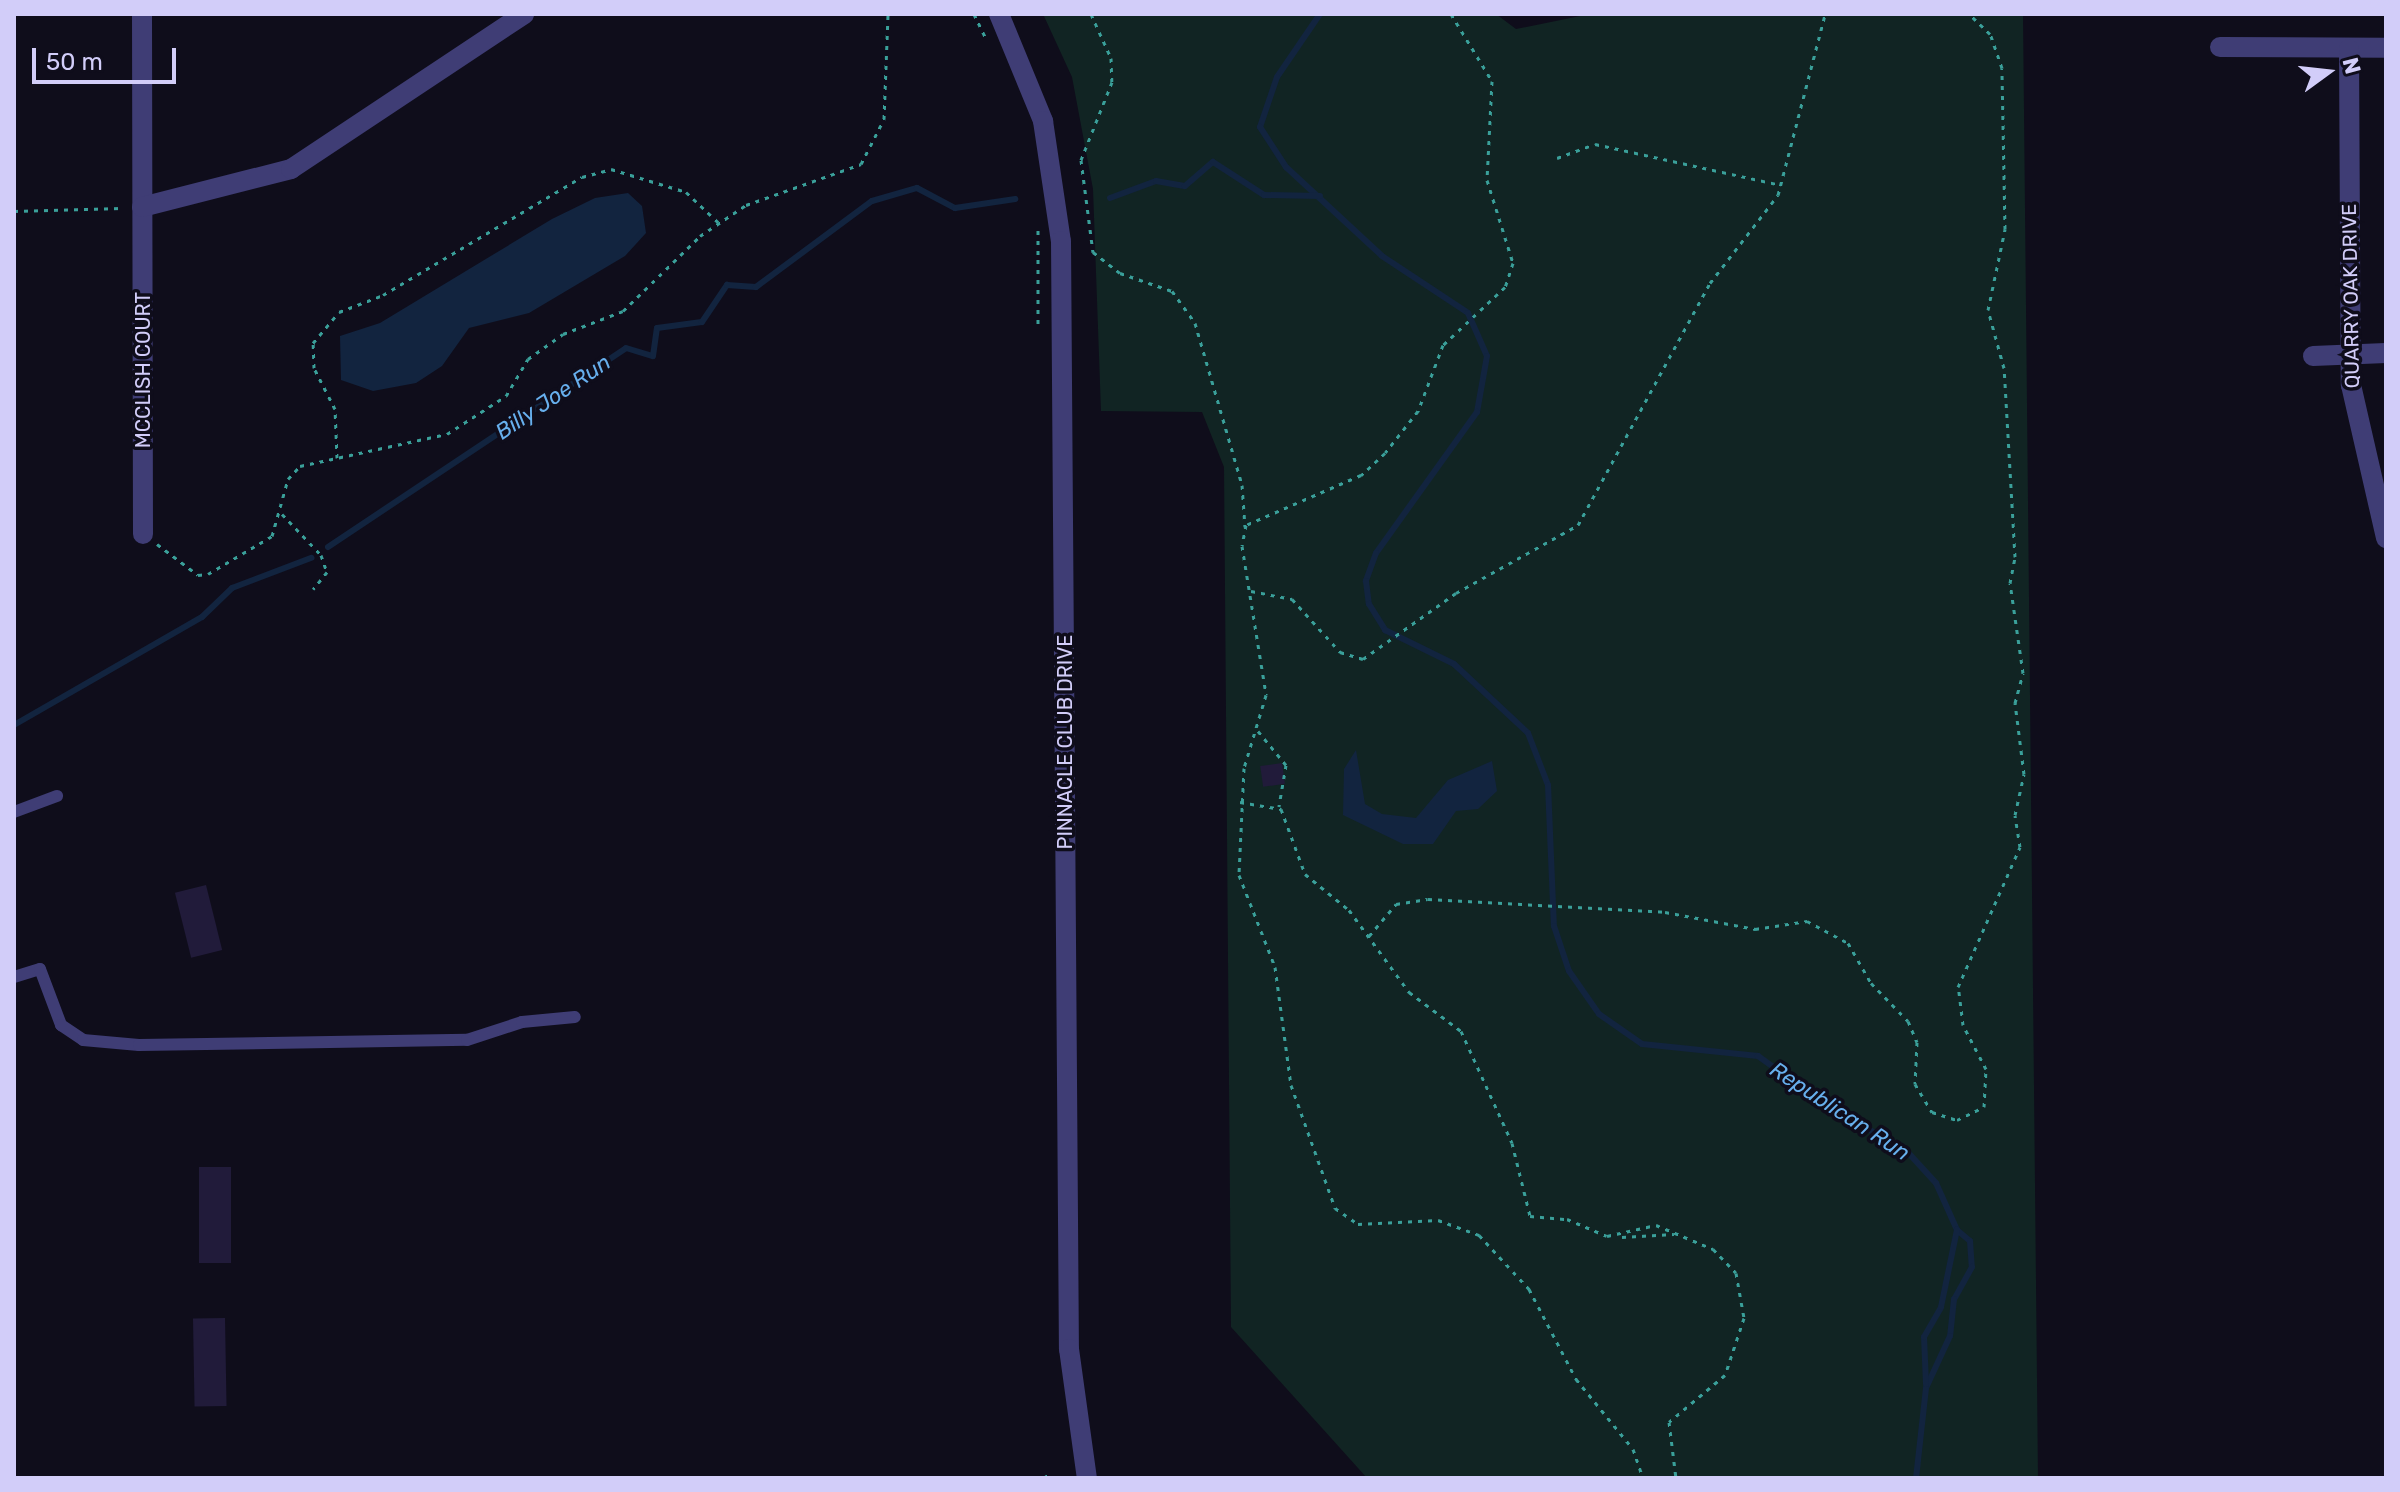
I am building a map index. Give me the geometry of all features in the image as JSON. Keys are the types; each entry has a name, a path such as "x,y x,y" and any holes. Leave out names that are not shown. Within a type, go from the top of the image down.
{"street":[{"name":"MCCLISH COURT","path":"142,14 143,534"},
{"path":"142,207 291,169 524,14"},
{"name":"PINNACLE CLUB DRIVE","path":"999,14 1039,109 1059,200 1069,1349 1087,1478"},
{"path":"2220,47 2386,48"},
{"name":"QUARRY OAK DRIVE","path":"2349,49 2351,353 2358,426 2386,538"},
{"path":"2313,356 2386,353"}],"lane":[{"path":"14,812 57,796"},
{"path":"14,977 40,969 61,1025 83,1040 139,1045 467,1040 522,1022 575,1017"}],"path":[{"path":"143,534 198,575 208,574 272,536 282,514 288,479 300,466 417,444 485,411 506,396 528,359 563,334 623,311 719,223 787,188 841,175 874,151 884,119 888,14"},
{"path":"974,14 994,54"},
{"path":"1091,14 1111,58 1112,82 1081,160 1093,252 1120,273 1172,291 1195,323 1246,525 1251,591 1266,695 1240,802 1239,875 1275,967 1291,1085 1325,1194 1358,1224 1430,1219 1479,1235 1529,1289 1576,1379 1633,1449 1643,1478"},
{"path":"1246,525 1361,475 1418,411 1426,377 1448,338 1505,287 1513,263 1487,180 1492,81 1451,14"},
{"path":"1251,591 1302,605 1349,658 1379,649 1453,596 1578,525 1710,283 1770,211 1781,185 1825,14"},
{"path":"1369,936 1396,904 1488,902 1665,912 1755,929 1799,919 1826,929 1848,943 1871,983 1908,1021 1917,1042 1915,1084 1926,1106 1957,1120 1984,1107 1986,1069 1963,1025 1958,987 2020,847 2015,815 2024,774 2015,703 2023,673 2010,583 2015,557 2004,368 1988,310 2005,229 2002,68 1990,34 1969,14"},
{"path":"1557,158 1595,144 1781,185"},
{"path":"337,459 335,409 314,368 313,343 339,312 383,295 582,177 611,169 686,192 719,223"},
{"path":"14,211 142,207"},
{"path":"1037,215 1038,329"},
{"path":"282,514 321,555 327,572 313,589"},
{"path":"1258,731 1286,765 1278,807"},
{"path":"1240,802 1278,807 1291,824 1305,874 1369,936 1409,992 1466,1039 1512,1143 1530,1216 1619,1236 1678,1234"},
{"path":"1619,1236 1656,1225 1678,1234 1730,1264 1744,1301 1725,1375 1669,1422 1676,1478"},
{"path":"1044,1478 1050,1473"}],"green space":[{"path":"1043,14 1496,14 1516,29 1590,14 2023,14 2038,1478 1367,1478 1231,1327 1224,467 1202,412 1101,411 1093,189 1072,77"}],"water":[{"path":"628,193 642,206 646,233 625,256 529,313 469,328 442,366 416,383 373,391 341,380 340,336 380,323 552,219 595,198"},
{"path":"1356,750 1365,804 1382,814 1416,818 1448,780 1492,761 1497,791 1478,809 1456,811 1433,844 1403,844 1343,815 1344,769"}],"building":[{"path":"1282,763 1285,784 1263,787 1260,766"},
{"path":"206,885 222,950 191,958 175,893"},
{"path":"199,1167 231,1167 231,1263 199,1263"},
{"path":"225,1318 227,1406 195,1407 193,1319"}],"waterway":[{"name":"Republican Run","path":"1320,14 1277,77 1260,127 1286,167 1382,256 1468,313 1487,356 1477,412 1376,553 1366,581 1369,604 1385,630 1454,664 1528,733 1548,785 1554,926 1569,971 1599,1014 1642,1044 1758,1056 1840,1115 1903,1147 1936,1183 1957,1230 1970,1241 1972,1267 1954,1299 1950,1336 1926,1388 1916,1478"},
{"name":"Billy Joe Run","path":"1110,198 1156,181 1185,186 1213,162 1264,195 1320,196"},
{"name":"Billy Joe Run","path":"328,547 626,348 653,356 657,328 702,322 727,285 756,287 872,201 917,188 955,208 1015,199"},
{"name":"Billy Joe Run","path":"14,725 202,617 232,588 311,558"},
{"name":"Republican Run","path":"1926,1384 1924,1337 1941,1307 1957,1230"}]}
